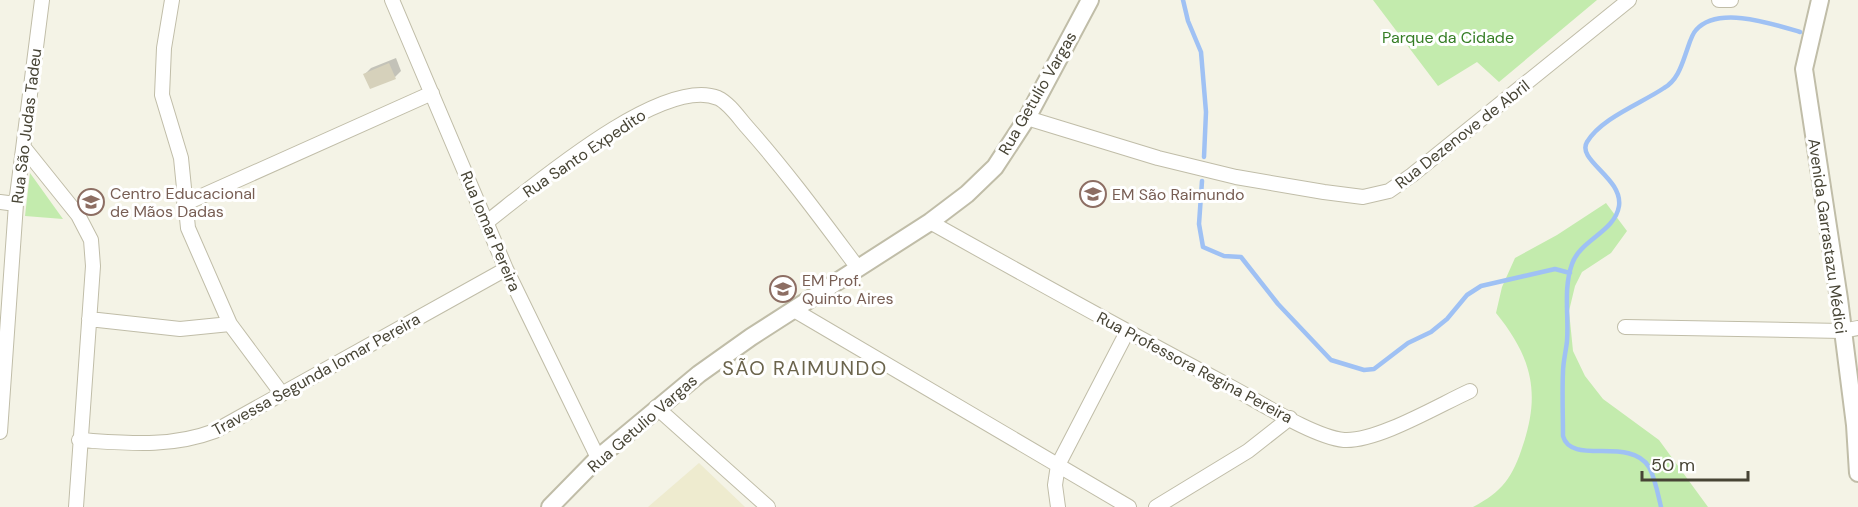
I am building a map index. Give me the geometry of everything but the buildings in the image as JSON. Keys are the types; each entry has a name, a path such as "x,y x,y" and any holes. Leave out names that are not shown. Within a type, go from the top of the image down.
{"street":[{"name":"Rua São Judas Tadeu","path":"0,432 2,370 16,204 25,149 42,0"},
{"path":"172,0 164,48 162,95 181,158 184,204 195,248 230,324 282,394"},
{"name":"Rua Iomar Pereira","path":"392,0 506,270 597,458"},
{"name":"Rua Getulio Vargas","path":"550,507 597,458 656,406 750,337 930,222 967,194 995,167 1027,118 1090,0"},
{"name":"Rua Dezenove de Abril","path":"1027,118 1158,158 1236,177 1364,197 1389,191 1412,175 1629,0"},
{"path":"1719,0 1731,0"},
{"name":"Avenida Garrastazu Médici","path":"1820,0 1804,69 1850,329 1858,473"},
{"path":"184,204 432,93"},
{"name":"Rua Santo Expedito","path":"487,222 636,114 689,95 706,95 720,99 778,162 858,268"},
{"path":"25,149 78,216 91,240 93,266 76,507"},
{"path":"0,202 16,204"},
{"name":"Rua Professora Regina Pereira","path":"930,222 1127,333 1333,438 1359,440 1380,433 1470,391"},
{"name":"Travessa Segunda Iomar Pereira","path":"80,440 140,444 192,440 215,431 506,270"},
{"path":"794,310 1129,507"},
{"path":"89,319 180,329 230,324"},
{"path":"1624,327 1850,329"},
{"path":"1058,507 1055,485 1058,465 1127,333"},
{"path":"656,406 768,507"},
{"path":"1156,507 1240,457 1290,418"}],"shaded area":[{"path":"699,463 745,507 648,507"}],"green space":[{"name":"Parque da Cidade","path":"1373,0 1597,0 1499,82 1477,62 1438,86"},
{"path":"30,173 63,219 25,216"},
{"path":"1606,203 1627,231 1611,253 1582,272 1575,286 1569,311 1573,351 1585,376 1603,399 1659,440 1708,507 1473,507 1499,489 1510,475 1523,445 1531,408 1532,391 1525,360 1518,344 1496,313 1502,287 1515,258 1557,235"}],"waterway":[{"path":"1183,0 1188,21 1201,52 1206,112 1204,157"},
{"path":"1661,507 1651,471 1640,458 1616,451 1577,449 1568,445 1563,436 1563,368 1567,341 1569,273 1576,256 1611,223 1619,206 1614,187 1588,156 1585,149 1587,142 1593,133 1612,118 1669,85 1681,66 1693,34 1706,23 1718,19 1746,19 1800,32"},
{"path":"1202,181 1199,224 1203,247 1224,256 1241,257 1278,304 1331,360 1364,370 1374,369 1408,343 1431,332 1447,319 1467,295 1481,286 1555,269 1570,273"}],"place":[{"name":"EM São Raimundo","path":"1093,194"},
{"name":"Centro Educacional de Mãos Dadas","path":"91,202"},
{"name":"EM Prof. Quinto Aires","path":"783,289"}],"district":[{"name":"SÃO RAIMUNDO","path":"805,368"}]}
